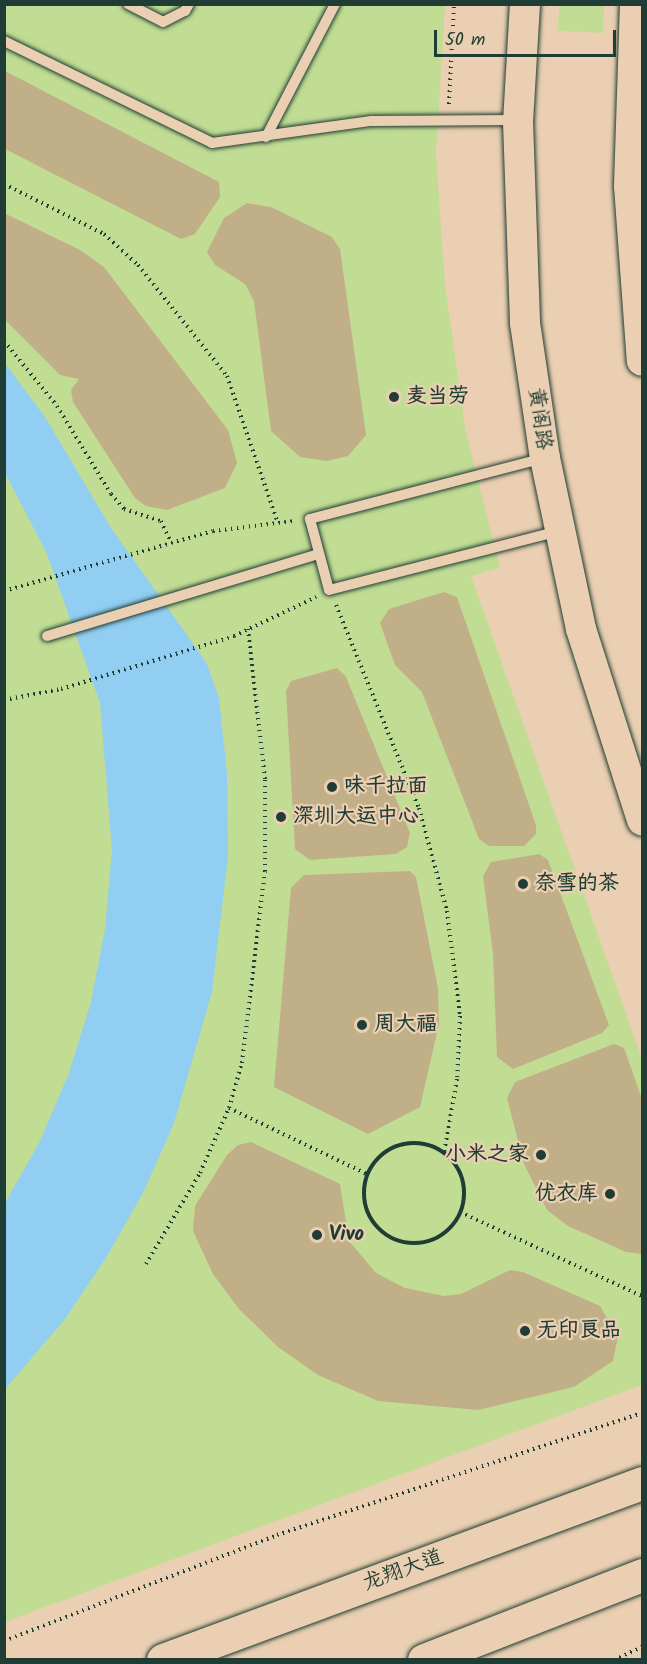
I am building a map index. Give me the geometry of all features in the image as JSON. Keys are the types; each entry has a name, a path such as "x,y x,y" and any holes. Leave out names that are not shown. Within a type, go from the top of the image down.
{"main road":[{"name":"黄阁路","path":"525,4 518,120 525,323 544,458 580,629 642,820"},
{"path":"634,4 629,186 642,361"},
{"name":"龙翔大道","path":"163,1659 642,1483"},
{"path":"424,1659 642,1575"}],"lane":[{"path":"128,4 163,22 185,12 189,4"},
{"path":"266,137 335,4"},
{"path":"4,41 200,140 229,144 371,121 518,120"},
{"path":"544,458 310,519 329,590 558,531"},
{"path":"46,636 318,554"}],"path":[{"path":"448,120 454,4"},
{"path":"4,184 105,234 138,265 227,376 278,523"},
{"path":"4,340 57,406 111,494 124,509 161,521 171,542"},
{"path":"4,591 171,542 310,519"},
{"path":"4,700 61,688 234,636 329,590 419,808 447,911 460,1016 457,1079 444,1154"},
{"path":"146,1264 200,1173 229,1108 242,1064 265,871 265,779 248,630"},
{"path":"229,1108 367,1174"},
{"path":"407,1144 444,1154 460,1174 460,1212 433,1239 395,1239 368,1212 367,1174 383,1154 407,1144"},
{"path":"460,1212 642,1296"},
{"path":"4,1641 277,1535 642,1413"},
{"path":"614,1659 642,1647"}],"green space":[{"name":"深圳大运中心","path":"5,5 445,5 436,155 445,284 465,428 500,568 471,576 642,1059 642,1385 5,1622"},
{"path":"560,5 604,5 603,33 557,31"}],"water":[{"path":"4,362 45,417 111,528 206,662 219,698 227,773 228,856 212,992 174,1123 143,1193 106,1258 65,1319 5,1389 5,1203 39,1143 69,1073 91,1002 105,929 112,850 100,703 47,554 5,473"}],"building":[{"path":"5,71 219,182 220,197 195,234 181,239 5,149"},
{"path":"247,203 271,207 332,237 340,249 366,435 348,456 327,461 300,457 271,431 254,301 245,284 215,265 207,252 224,218"},
{"path":"4,213 80,250 104,267 228,430 237,463 225,488 167,510 146,506 135,498 73,402 71,390 79,379 60,375 4,319"},
{"path":"444,592 457,597 536,825 536,834 524,846 489,846 479,839 422,692 395,665 380,623 389,609"},
{"path":"337,668 346,677 410,833 407,847 396,854 310,860 295,849 286,691 291,681"},
{"path":"539,854 548,860 609,1025 602,1033 513,1069 497,1057 493,954 483,876 491,862"},
{"path":"410,871 416,877 438,988 439,1024 420,1107 368,1134 274,1087 291,888 304,875"},
{"path":"614,1044 624,1048 642,1099 642,1254 626,1252 568,1226 547,1210 524,1164 507,1098 515,1082"},
{"path":"251,1142 340,1184 349,1241 376,1273 405,1288 444,1296 461,1294 510,1270 523,1272 600,1306 618,1337 613,1361 574,1387 478,1410 378,1401 318,1375 278,1347 239,1309 213,1274 193,1231 195,1206 227,1155 238,1145"}],"place":[{"name":"麦当劳","path":"394,397"},
{"name":"味千拉面","path":"332,787"},
{"name":"深圳大运中心","path":"281,817"},
{"name":"奈雪的茶","path":"523,884"},
{"name":"周大福","path":"362,1025"},
{"name":"小米之家","path":"541,1155"},
{"name":"优衣库","path":"610,1194"},
{"name":"Vivo","path":"317,1235"},
{"name":"无印良品","path":"525,1331"}]}
